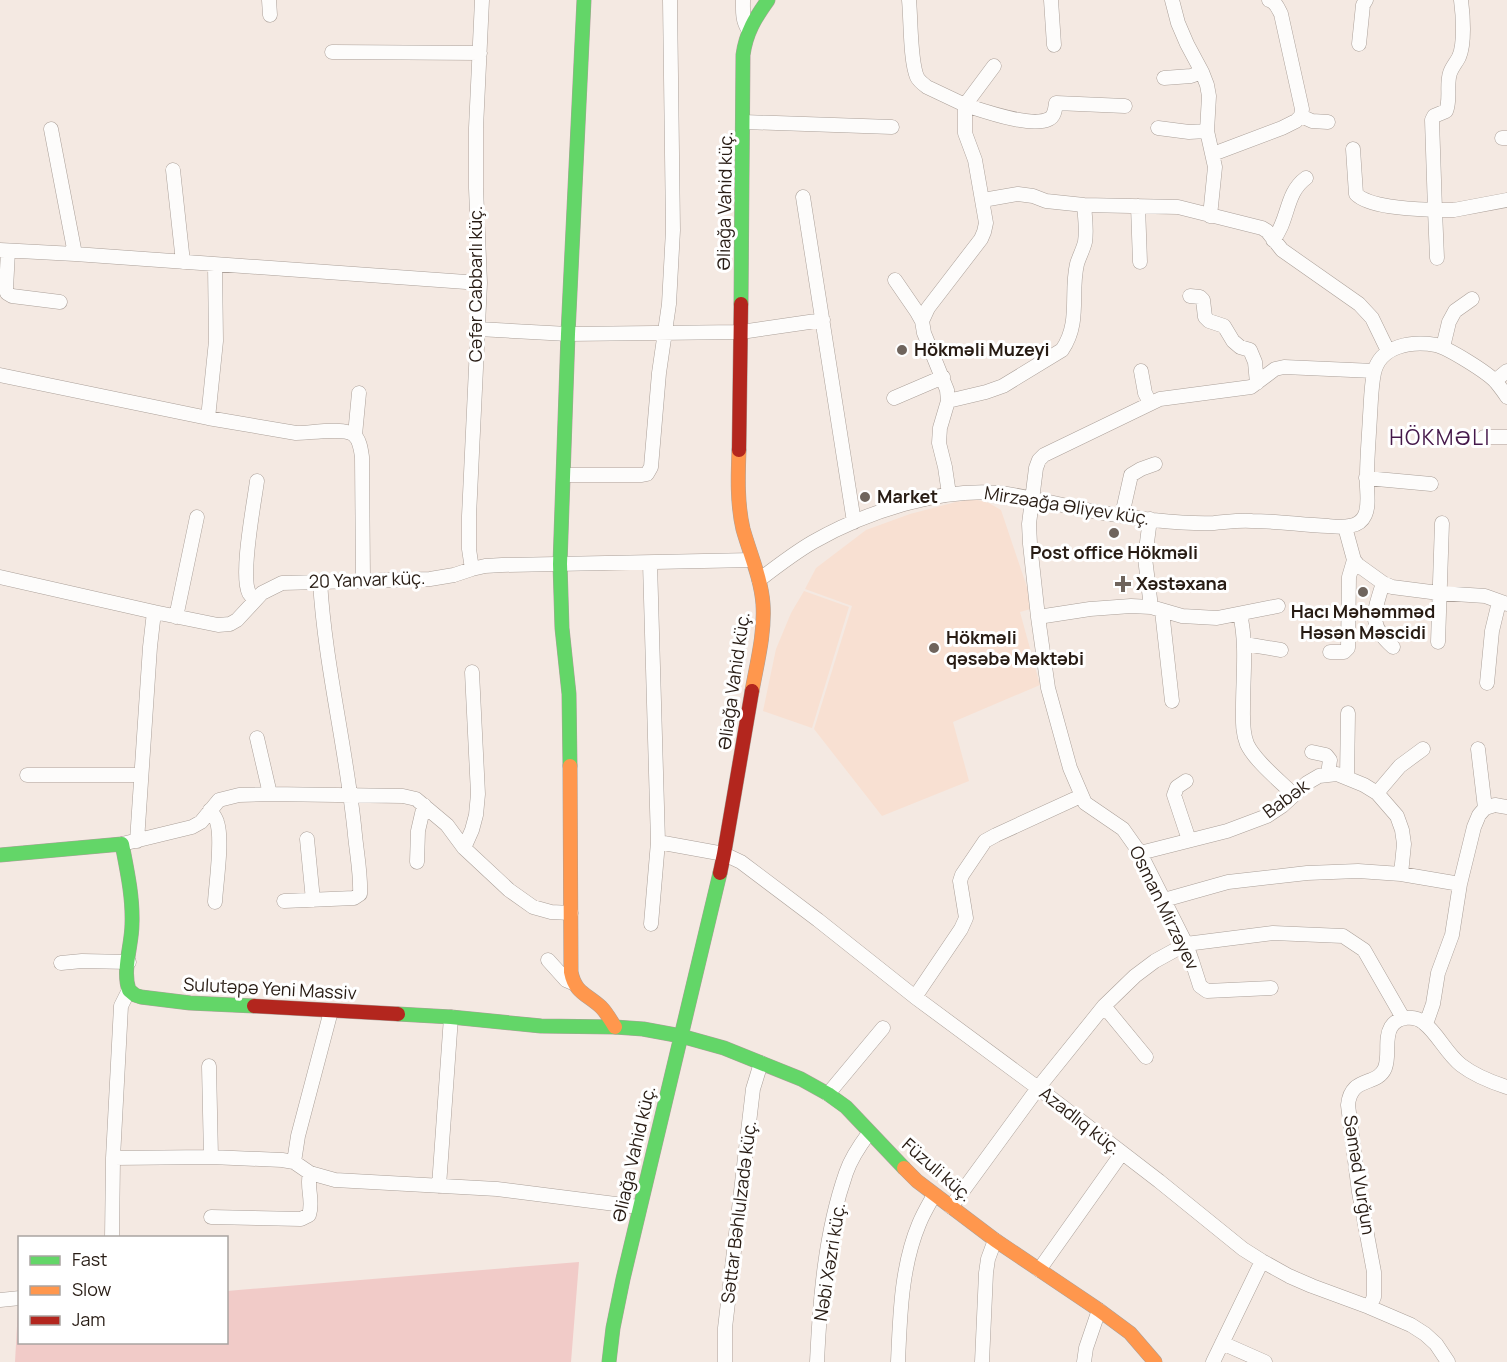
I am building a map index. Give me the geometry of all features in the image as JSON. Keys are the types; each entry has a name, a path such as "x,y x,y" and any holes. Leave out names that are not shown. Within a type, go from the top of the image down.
{"street":[{"path":"270,0 270,15"},
{"name":"Cəfər Cabbarlı küç.","path":"472,568 469,549 469,516 480,284 476,128 482,0"},
{"path":"573,983 571,972 569,694 562,628 560,564 584,0"},
{"path":"564,475 646,474 651,467 659,372 669,304 673,230 670,0"},
{"path":"743,0 743,18 748,29"},
{"name":"Əliağa Vahid küç.","path":"609,1362 613,1328 639,1207 724,854 760,645 763,607 759,580 742,527 738,485 743,55 748,29 768,0"},
{"path":"909,0 914,64 917,77 927,87 965,105 1017,120 1049,119 1054,115 1056,103 1125,106"},
{"path":"1051,0 1054,45"},
{"path":"1172,0 1178,23 1202,72 1209,96 1207,131 1215,167 1210,216"},
{"path":"1213,154 1282,128 1301,116 1302,109 1281,14 1277,5 1269,0"},
{"path":"1359,44 1363,5 1366,0"},
{"path":"1437,258 1432,120 1434,116 1446,111 1448,106 1449,75 1460,56 1462,43 1461,0"},
{"path":"332,52 480,53"},
{"path":"922,321 928,308 984,232 986,223 983,200 975,160 965,133 965,105 994,66"},
{"path":"1164,78 1202,72"},
{"path":"1301,116 1312,121 1328,122"},
{"path":"744,122 892,127"},
{"path":"1158,128 1189,132 1207,131"},
{"path":"51,129 75,254"},
{"path":"1353,149 1356,194 1362,199 1399,207 1435,210 1454,210 1507,200"},
{"path":"173,170 183,262"},
{"path":"1273,240 1280,232 1294,191 1306,178"},
{"path":"983,200 1018,195 1084,205 1178,207 1262,228 1282,250 1359,304 1372,318 1388,351"},
{"path":"803,196 854,522"},
{"path":"948,401 1003,386 1062,350 1073,328 1077,265 1086,234 1084,205"},
{"path":"1138,206 1140,262"},
{"path":"60,302 12,296 7,293 4,251 75,254 480,284"},
{"path":"208,418 216,341 215,265"},
{"path":"896,280 922,321 924,333 947,390 948,401 940,428 939,443 949,494"},
{"path":"1190,296 1200,297 1203,300 1204,317 1224,326 1233,341 1250,350 1255,362 1257,383"},
{"path":"1443,347 1449,322 1455,311 1472,299"},
{"path":"478,329 568,334 665,334 741,332 823,321"},
{"path":"1431,484 1366,478 1374,371 1388,351 1403,345 1416,344 1443,347 1487,374 1507,397"},
{"name":"Osman Mirzəyev","path":"1271,988 1207,991 1200,986 1186,944 1140,853 1123,829 1085,803 1081,796 1070,768 1048,688 1038,617 1029,524 1036,468 1044,454 1150,403 1172,397 1251,387 1265,375 1284,367 1374,371"},
{"path":"1141,371 1144,393 1150,403"},
{"path":"1495,381 1507,371"},
{"path":"0,375 208,418 296,433 335,431 355,435"},
{"path":"894,398 943,377"},
{"path":"359,393 355,435 362,457 363,580"},
{"path":"1484,437 1507,437"},
{"path":"1122,515 1131,475 1155,464"},
{"name":"Mirzəağa Əliyev küç.","path":"759,580 813,542 854,522 883,511 949,494 980,492 1000,494 1031,498 1085,510 1188,523 1266,521 1345,527 1364,519 1367,511 1366,478"},
{"path":"255,600 249,592 246,575 257,481"},
{"path":"176,617 197,518"},
{"path":"1150,519 1145,558 1157,609 1172,701"},
{"path":"1438,642 1442,523"},
{"path":"1330,652 1344,652 1348,648 1349,577 1353,560 1345,527"},
{"name":"20 Yanvar küç.","path":"0,577 218,625 230,624 237,620 262,593 282,583 443,578 472,568 502,565 752,560"},
{"path":"1353,560 1383,583 1392,587 1485,596 1503,603 1492,631 1487,682"},
{"path":"650,563 657,842 651,924"},
{"path":"284,901 354,898 360,894 351,796 322,617 320,581"},
{"path":"1383,583 1376,608 1375,624 1381,636 1393,647"},
{"path":"1038,617 1090,609 1131,606 1157,609 1182,616 1217,618 1278,606"},
{"path":"137,842 154,612"},
{"path":"1240,614 1245,645 1243,731 1246,742 1253,753 1294,795"},
{"path":"1245,645 1281,650"},
{"path":"464,848 476,815 478,794 472,672"},
{"path":"1347,778 1348,713"},
{"path":"257,738 270,794"},
{"path":"1377,793 1400,766 1423,749"},
{"path":"1478,749 1485,808"},
{"path":"1312,752 1326,756 1330,760 1328,774"},
{"path":"27,775 141,774"},
{"name":"Babək","path":"1140,853 1227,831 1267,816 1282,806 1307,783 1319,776 1337,774 1377,793 1396,816 1402,830 1404,844 1401,874"},
{"path":"1186,781 1177,787 1174,795 1190,840"},
{"path":"0,855 137,842 192,827 201,822 219,800 238,795 403,796 416,799 424,805 447,825 464,848 509,890 533,907 551,912 571,913"},
{"path":"915,998 966,918 960,881 985,841 1081,796"},
{"path":"417,862 418,831 424,805"},
{"path":"1426,1024 1433,1004 1438,973 1452,935 1460,884 1474,827 1485,808 1495,805 1507,807"},
{"path":"210,810 217,821 218,829 219,849 215,903"},
{"path":"307,839 314,900"},
{"name":"Azadlıq küç.","path":"657,842 724,854 751,869 915,998 1038,1088 1243,1249 1262,1262 1312,1286 1411,1325 1436,1344 1446,1361"},
{"path":"112,1236 113,1158 121,1006 129,990 127,975 132,934 130,889 122,844"},
{"path":"1164,900 1228,882 1287,875 1358,871 1401,874 1460,884"},
{"path":"951,1207 1038,1088 1104,1006 1135,976 1155,961 1186,944 1273,933 1342,936 1364,950 1403,1018 1414,1018 1426,1024 1448,1052 1464,1067 1507,1087"},
{"path":"548,960 566,980 573,983 603,1009 615,1028"},
{"path":"61,963 129,962"},
{"name":"Sulutəpə Yeni Massiv","path":"129,990 141,997 190,1003 451,1017 541,1026 643,1029 681,1036"},
{"path":"1104,1006 1146,1057"},
{"path":"294,1162 298,1136 331,1011"},
{"path":"440,1186 451,1017"},
{"name":"Səməd Vurğun","path":"1369,1307 1374,1298 1374,1272 1359,1192 1348,1105 1349,1096 1353,1089 1378,1077 1383,1071 1386,1065 1391,1028 1394,1023 1403,1018"},
{"path":"828,1094 883,1028"},
{"name":"Füzuli küç.","path":"681,1036 761,1063 801,1079 828,1094 846,1107 869,1133 934,1195 1130,1333 1155,1362"},
{"name":"Səttar Bəhlulzadə küç.","path":"725,1362 725,1328 753,1089 761,1063"},
{"path":"209,1066 211,1157"},
{"name":"Nəbi Xəzri küç.","path":"817,1362 822,1286 833,1223 846,1172 858,1148 869,1133"},
{"path":"1039,1270 1122,1153"},
{"path":"113,1158 211,1157 282,1160 294,1162 310,1173 346,1182 496,1189 639,1207"},
{"path":"211,1217 301,1219 309,1215 311,1209 308,1179 310,1173"},
{"path":"898,1362 905,1276 916,1231 934,1195"},
{"path":"982,1362 986,1273 995,1240"},
{"path":"1213,1362 1262,1262"},
{"path":"0,1300 18,1298"},
{"path":"1084,1362 1086,1348 1099,1310"},
{"path":"1222,1343 1265,1362"}],"shaded area":[{"name":"Hökməli qəsəbə Məktəbi","path":"974,499 989,503 1001,510 1034,608 1020,612 1040,685 953,722 969,781 882,816 814,729 852,606 805,589 816,568 866,530 910,514"},
{"path":"804,591 849,607 812,728 763,711 776,649 791,613"},
{"path":"579,1262 571,1362 15,1362 18,1308 18,1344 228,1344 228,1291"}],"traffic: fast":[{"path":"570,766 569,694 562,628 560,564 584,0"},
{"path":"741,304 743,55 752,26 768,0"},
{"path":"0,855 122,844 132,914 127,974 129,990 141,997 190,1003 254,1006"},
{"path":"609,1362 623,1279 720,873"},
{"path":"398,1014 541,1026 643,1029 681,1036 724,1048 801,1079 828,1094 846,1107 904,1168"}],"traffic: slow":[{"path":"739,450 738,490 741,519 758,575 763,604 762,637 752,691"},
{"path":"570,766 571,972 575,984 601,1007 615,1027"},
{"path":"904,1168 917,1181 995,1240 1130,1333 1155,1362"}],"traffic: jam":[{"path":"739,450 741,304"},
{"path":"720,873 752,691"},
{"path":"254,1006 398,1014"}],"place":[{"name":"Hökməli Muzeyi","path":"902,350"},
{"name":"Market","path":"865,497"},
{"name":"Post office Hökməli","path":"1114,533"},
{"name":"Xəstəxana","path":"1123,584"},
{"name":"Hacı Məhəmməd Həsən Məscidi","path":"1363,592"},
{"name":"Hökməli qəsəbə Məktəbi","path":"934,648"}],"district":[{"name":"HÖKMƏLI","path":"1440,438"}]}
